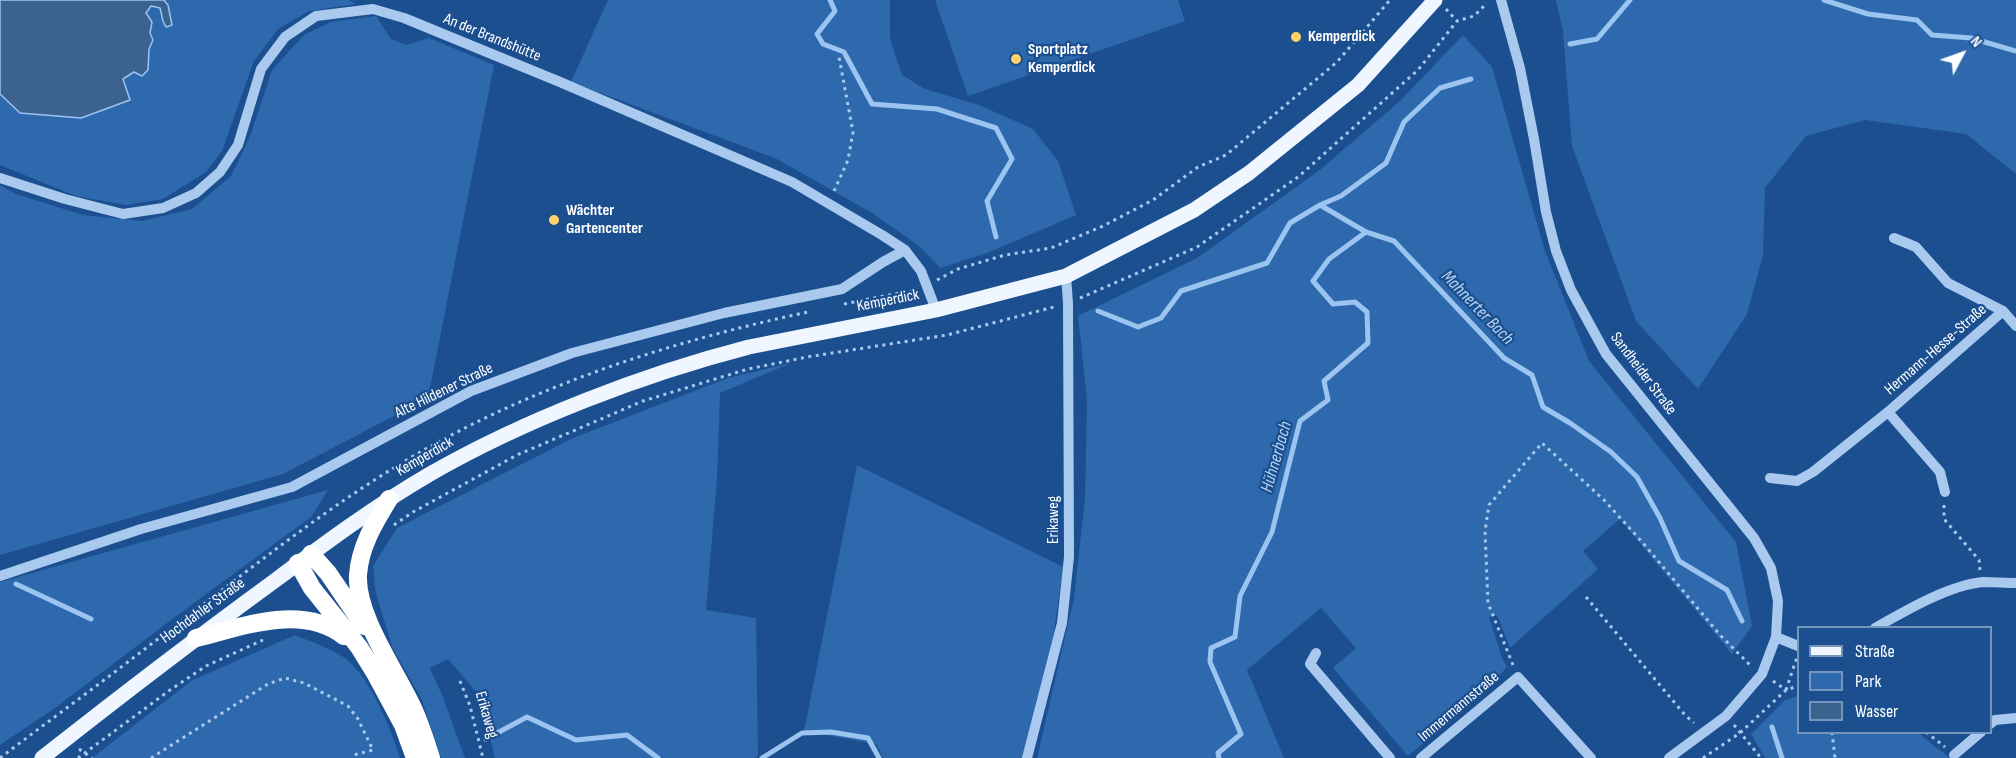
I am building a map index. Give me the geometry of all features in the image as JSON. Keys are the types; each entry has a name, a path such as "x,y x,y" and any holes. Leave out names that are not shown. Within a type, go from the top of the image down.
{"highway":[{"path":"387,660 366,613 360,594 358,576 370,530 389,498"},
{"path":"305,559 312,588 359,647 389,696 415,758"},
{"path":"305,559 328,573 387,660 411,703 431,758"},
{"path":"196,638 263,622 291,619 314,621 334,628 359,647"}],"main road":[{"name":"Kemperdick","path":"389,498 471,452 553,414 622,387 719,355 936,310 1066,276 1194,210 1249,173 1358,85 1435,0"},
{"name":"Hochdahler Straße","path":"42,758 196,638 389,498"}],"street":[{"name":"Sandheider Straße","path":"1501,0 1520,68 1546,212 1556,250 1571,290 1606,354 1754,538 1771,568 1778,601 1776,637 1762,674 1726,716 1669,758"},
{"name":"An der Brandshütte","path":"0,178 65,199 123,214 163,208 196,193 220,172 238,145 261,69 285,37 316,16 373,9 404,18 663,125 792,182 905,250 921,271 936,310"},
{"name":"Hermann-Hesse-Straße","path":"1894,238 1916,247 1948,283 2003,311 2016,326"},
{"name":"Alte Hildener Straße","path":"0,576 141,529 292,487 471,391 572,353 724,313 842,289 905,250"},
{"name":"Erikaweg","path":"1027,758 1062,623 1069,557 1066,276"},
{"name":"Hermann-Hesse-Straße","path":"1770,478 1797,481 1813,472 1888,412 2003,311"},
{"name":"Hermann-Hesse-Straße","path":"1888,412 1940,472 1945,492"},
{"path":"1877,626 1918,603 1950,591 1981,582 2016,583"},
{"path":"1776,637 1797,646"},
{"path":"1316,653 1310,664 1390,758"},
{"name":"Immermannstraße","path":"1421,758 1518,676 1588,757"},
{"path":"1992,722 1995,720 2016,718"},
{"path":"1954,755 1979,734"}],"path":[{"path":"926,285 958,270 1005,255 1051,248 1103,226 1153,200 1198,166 1226,155 1262,125 1336,62 1390,0"},
{"path":"390,529 413,512 517,455 643,400 748,369 807,357 947,335 1068,303 1197,247 1298,177 1418,70 1457,21 1474,16 1491,0"},
{"path":"829,203 848,160 853,132 839,57"},
{"path":"1518,676 1488,603 1485,531 1489,505 1542,443 1604,500 1742,658"},
{"path":"1945,492 1944,519 1978,560 1981,582"},
{"path":"1,757 268,554"},
{"path":"1586,597 1685,715 1705,732"},
{"path":"78,758 206,666 272,637"},
{"path":"1786,690 1797,656"},
{"path":"151,758 259,690 285,678 304,683 348,706 358,718 373,750 354,755"},
{"name":"Erikaweg","path":"460,681 470,706 483,758"},
{"path":"1703,758 1740,733 1786,690 1797,686"},
{"path":"1726,716 1761,758"},
{"path":"1832,734 1834,758"},
{"path":"1928,734 1954,755"}],"green space":[{"path":"164,0 349,0 356,4 309,11 278,29 254,61 222,151 206,172 163,199 126,205 76,196 0,165 0,94 20,113 130,100 123,79 149,59 149,49 153,40 146,13 151,6 161,8 166,26 172,25 168,5"},
{"path":"608,0 890,0 890,39 902,75 925,89 979,105 1033,129 1058,161 1076,215 987,253 940,268 918,245 872,213 777,159 571,82"},
{"name":"Sportplatz Kemperdick","path":"935,0 1178,0 1185,21 968,96"},
{"path":"1556,0 2016,0 2016,174 1966,134 1865,120 1806,136 1765,188 1763,255 1747,314 1698,389 1636,321 1572,146 1563,31"},
{"path":"376,16 391,39 407,45 429,38 494,65 428,398 283,474 0,555 0,185 16,194 83,215 142,221 192,209 231,176 251,134 272,70 304,35 331,22"},
{"path":"1463,35 1492,67 1545,251 1589,361 1736,542 1752,626 1732,654 1620,519 1583,551 1598,569 1510,648 1497,615 1489,617 1507,667 1486,690 1408,756 1333,668 1356,648 1321,608 1247,670 1284,758 1037,758 1074,598 1085,498 1087,400 1078,316 1197,258 1321,169 1400,101"},
{"path":"791,363 720,393 717,479 706,610 756,618 758,756 754,758 495,758 480,696 448,659 430,668 465,758 441,758 422,700 393,649 376,594 373,566 397,528 573,438 728,378"},
{"path":"857,465 1063,567 1053,639 1022,758 883,758 876,744 804,731"},
{"path":"328,490 311,517 55,708 0,745 0,582"},
{"path":"295,635 335,652 355,668 379,705 400,758 92,758 191,681"},
{"path":"1797,696 1797,734 1919,734 1950,758 1765,758 1751,734 1785,700"}],"water":[{"path":"0,0 164,0 168,5 172,25 166,27 160,8 151,6 146,13 152,22 150,33 153,40 149,49 148,70 142,76 134,72 123,79 130,100 81,118 20,113 0,94"}],"waterway":[{"path":"830,0 835,11 817,34 823,44 844,52 872,104 937,109 996,128 1012,159 987,201 996,237"},
{"path":"1570,44 1597,39 1630,0"},
{"path":"1824,0 1868,14 1917,20 1932,35 1971,38 2016,51"},
{"path":"1098,311 1138,327 1161,318 1181,291 1267,263 1290,223 1320,205 1341,196 1386,163 1404,122 1440,88 1471,79"},
{"name":"Hühnerbach","path":"1219,758 1218,753 1241,734 1210,662 1211,648 1235,637 1240,596 1272,532 1300,421 1328,400 1324,381 1368,343 1367,312 1355,302 1333,304 1313,281 1329,259 1366,232 1320,205"},
{"name":"Mahnerter Bach","path":"1366,232 1394,241 1504,358 1532,375 1543,407 1611,452 1637,477 1660,518 1679,561 1727,590 1742,621"},
{"path":"16,584 91,619"},
{"path":"486,739 527,717 576,740 627,735 658,758"},
{"name":"Mahnerter Bach","path":"1772,727 1782,758"},
{"path":"762,758 802,733 831,732 868,738 879,758"}],"place":[{"name":"Kemperdick","path":"1296,37"},
{"name":"Sportplatz Kemperdick","path":"1016,59"},
{"name":"Wächter Gartencenter","path":"554,220"}]}
